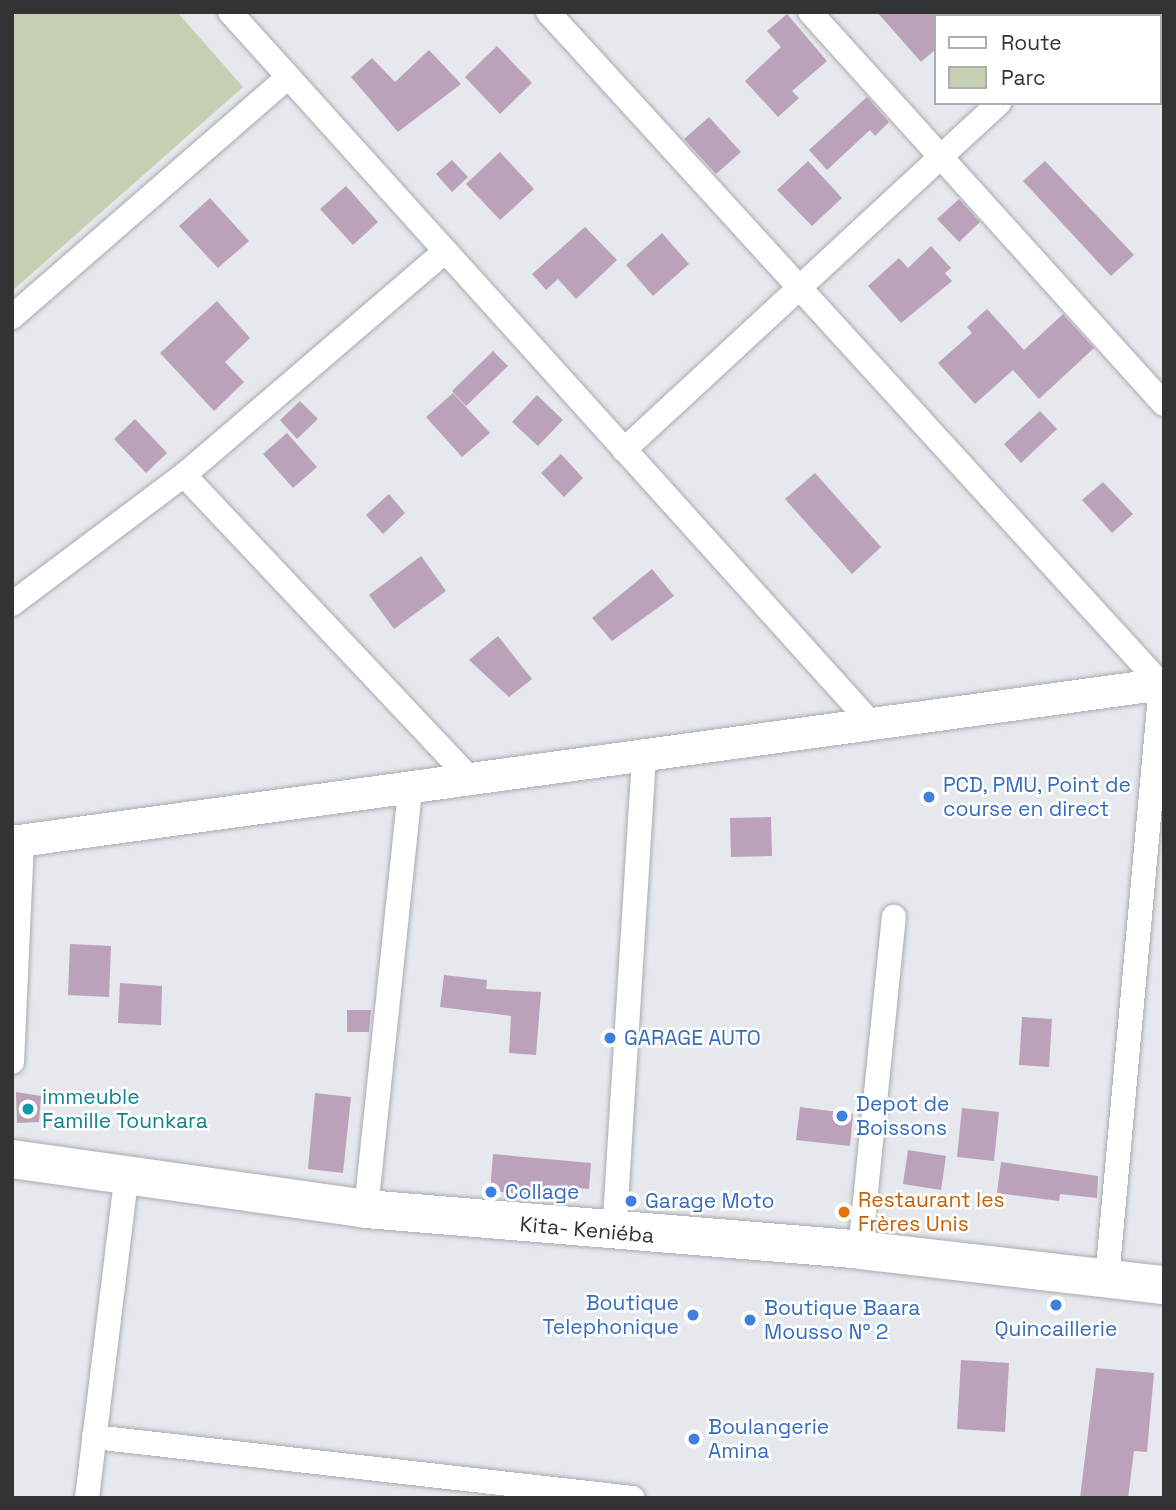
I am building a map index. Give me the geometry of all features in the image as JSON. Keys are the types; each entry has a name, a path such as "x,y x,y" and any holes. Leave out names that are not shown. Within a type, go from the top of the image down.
{"main road":[{"name":"Kita- Keniéba","path":"12,1159 127,1171 366,1209 614,1234 860,1250 1164,1285"}],"street":[{"path":"230,12 872,724"},
{"path":"548,12 1162,684 1107,1279"},
{"path":"810,12 1164,404"},
{"path":"12,317 288,77"},
{"path":"624,450 997,105"},
{"path":"12,604 184,475 445,251"},
{"path":"184,475 470,779"},
{"path":"12,1062 17,841 1162,684"},
{"path":"614,1234 644,755"},
{"path":"366,1209 410,787"},
{"path":"860,1250 894,917"},
{"path":"86,1498 127,1171"},
{"path":"94,1437 633,1498"}],"green space":[{"path":"12,12 177,12 243,87 12,291"}],"building":[{"path":"877,12 936,12 934,51 921,62"},
{"path":"787,14 827,61 792,91 799,98 778,117 745,81 781,47 767,31"},
{"path":"497,46 532,83 500,114 465,77"},
{"path":"429,50 461,84 398,132 351,77 372,58 395,82"},
{"path":"867,97 889,122 875,136 870,130 827,170 809,150"},
{"path":"709,117 741,152 716,174 684,139"},
{"path":"500,152 534,189 500,220 466,184"},
{"path":"452,160 468,177 452,192 436,174"},
{"path":"808,161 842,198 812,226 777,190"},
{"path":"1045,161 1134,255 1111,276 1023,181"},
{"path":"346,186 378,222 353,245 320,209"},
{"path":"210,198 249,241 218,268 179,226"},
{"path":"959,199 980,222 959,242 937,219"},
{"path":"585,227 617,260 576,299 558,279 546,290 532,274"},
{"path":"662,233 689,264 653,296 626,265"},
{"path":"931,246 951,268 945,273 952,281 901,323 868,286 899,258 908,268"},
{"path":"217,301 250,338 225,362 244,382 214,411 160,353"},
{"path":"987,309 1024,350 1063,314 1094,348 1039,399 1013,370 975,404 938,363 972,333 967,327"},
{"path":"493,351 508,366 466,406 452,391"},
{"path":"453,393 490,433 462,457 426,417"},
{"path":"537,395 563,420 538,446 512,422"},
{"path":"300,401 318,419 297,439 280,420"},
{"path":"1040,411 1057,429 1021,463 1004,444"},
{"path":"135,419 167,453 146,473 114,439"},
{"path":"287,433 317,467 293,488 263,454"},
{"path":"561,454 583,478 564,497 541,473"},
{"path":"815,473 881,547 852,574 785,499"},
{"path":"1103,482 1133,514 1112,533 1082,500"},
{"path":"389,494 405,513 383,534 366,515"},
{"path":"421,556 446,591 394,629 369,595"},
{"path":"652,569 674,596 612,641 592,618"},
{"path":"498,636 532,679 509,697 469,660"},
{"path":"771,817 772,856 731,857 730,818"},
{"path":"70,944 111,946 109,997 68,995"},
{"path":"444,975 487,980 486,989 541,992 536,1055 509,1053 511,1016 440,1007"},
{"path":"120,983 162,986 161,1025 118,1023"},
{"path":"347,1010 371,1010 369,1032 347,1032"},
{"path":"1022,1017 1052,1019 1049,1067 1019,1065"},
{"name":"immeuble Famille Tounkara","path":"16,1092 41,1096 39,1122 17,1123"},
{"path":"315,1093 351,1097 343,1173 308,1169"},
{"path":"800,1107 853,1114 850,1146 796,1140"},
{"path":"962,1108 999,1112 994,1161 957,1157"},
{"path":"908,1150 946,1156 941,1190 903,1184"},
{"path":"493,1154 591,1163 589,1189 549,1185 548,1196 490,1191"},
{"path":"1001,1162 1098,1176 1097,1198 1060,1194 1059,1201 997,1193"},
{"path":"961,1360 1009,1363 1005,1432 957,1429"},
{"path":"1096,1368 1154,1373 1147,1452 1134,1451 1128,1498 1080,1498"}],"place":[{"name":"PCD, PMU, Point de course en direct","path":"929,797"},
{"name":"GARAGE AUTO","path":"610,1038"},
{"name":"immeuble Famille Tounkara","path":"28,1109"},
{"name":"Depot de Boissons","path":"842,1116"},
{"name":"Collage","path":"491,1192"},
{"name":"Garage Moto","path":"631,1201"},
{"name":"Restaurant les Frères Unis","path":"844,1212"},
{"name":"Quincaillerie","path":"1056,1305"},
{"name":"Boutique Telephonique","path":"693,1315"},
{"name":"Boutique Baara Mousso N° 2","path":"750,1320"},
{"name":"Boulangerie Amina","path":"694,1439"}]}
